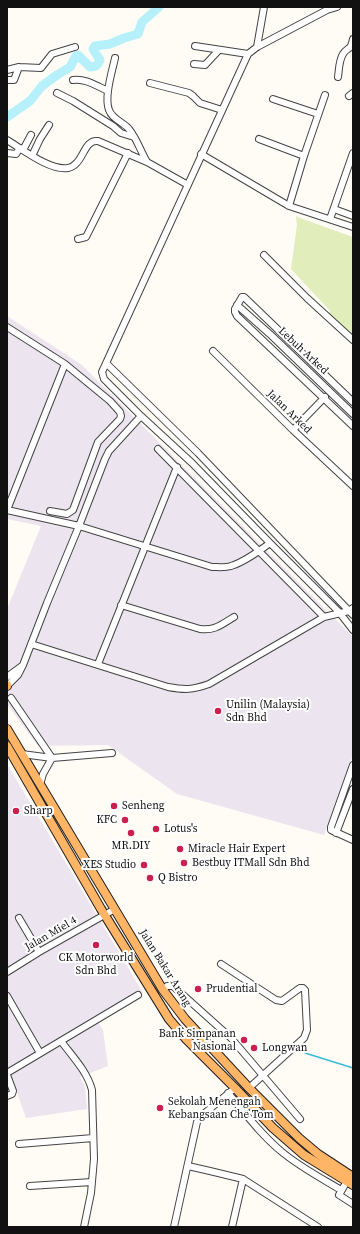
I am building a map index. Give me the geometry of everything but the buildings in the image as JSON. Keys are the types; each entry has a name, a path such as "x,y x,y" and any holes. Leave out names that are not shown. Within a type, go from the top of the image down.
{"main road":[{"name":"Jalan Bakar Arang","path":"7,729 164,990 185,1019 272,1112 310,1148 351,1181"},
{"name":"Jalan Bakar Arang","path":"7,746 105,915 169,1019 186,1039 265,1119 272,1128 304,1155 351,1181"},
{"path":"265,1119 272,1112"}],"street":[{"path":"257,47 264,7"},
{"path":"337,7 327,10 257,47 248,54 102,372 104,379 141,416 192,462 339,612 353,630"},
{"path":"338,76 342,56 344,52 351,47 353,39"},
{"path":"195,46 248,54"},
{"path":"7,70 19,67 41,68 52,54 75,47"},
{"path":"194,64 205,65 219,50"},
{"path":"114,58 108,91 109,110 114,118 128,128 147,162"},
{"path":"7,80 14,80 19,67"},
{"path":"73,80 78,79 86,81 108,91"},
{"path":"150,83 189,94 200,103 222,110"},
{"path":"57,93 73,101 113,126 121,133 134,137"},
{"path":"289,206 325,95"},
{"path":"273,98 318,114"},
{"path":"32,156 49,125"},
{"path":"7,152 16,154 22,149 31,135"},
{"path":"7,140 32,156 61,168 71,167 78,163 89,144 95,140 147,162 188,185"},
{"path":"259,140 304,156"},
{"path":"78,239 86,236 128,153"},
{"path":"330,219 350,171 353,153"},
{"path":"201,154 289,206 353,227"},
{"path":"334,210 353,216"},
{"path":"264,255 353,340"},
{"path":"353,402 244,297 242,297 234,312 353,426"},
{"name":"Lebuh Arked","path":"237,305 272,336 353,414"},
{"path":"7,327 65,364 110,401 120,412 120,419 98,442 73,510 67,514 50,511"},
{"name":"Jalan Arked","path":"213,351 293,430 353,486"},
{"path":"106,363 198,453 262,521 352,611"},
{"path":"65,364 7,510 79,526 212,567 222,568 232,566 260,551 270,543"},
{"path":"293,430 330,392"},
{"path":"7,686 18,675 23,665 105,459 109,451 141,416"},
{"path":"158,449 324,616"},
{"path":"94,453 105,459"},
{"path":"192,462 198,453"},
{"path":"98,664 177,467"},
{"path":"122,605 209,630 216,628 234,617"},
{"path":"31,644 168,687 194,689 209,684 324,616 339,612 352,611"},
{"path":"7,677 23,665"},
{"path":"11,698 52,758"},
{"path":"22,754 52,758 112,753"},
{"path":"40,785 52,758"},
{"path":"353,765 331,827 331,830 336,833 353,840"},
{"path":"336,833 351,799 353,789"},
{"name":"Jalan Miel 4","path":"7,972 39,952 116,909"},
{"path":"19,918 39,952"},
{"path":"221,964 276,1000 282,1001 300,988 305,988 306,1034 304,1038 249,1088"},
{"path":"164,990 170,985 176,989 231,1038 300,1119"},
{"path":"7,1096 12,1094 13,1091 7,1074 138,995"},
{"path":"7,996 40,1053"},
{"path":"61,1041 85,1073 90,1081 92,1090 94,1159 89,1206 84,1227"},
{"path":"174,1227 198,1120 235,1088"},
{"path":"228,1093 266,1137 283,1153 340,1193 353,1204"},
{"path":"266,1137 272,1128"},
{"path":"19,1144 94,1138"},
{"path":"298,1164 304,1155"},
{"path":"188,1166 243,1179 309,1224 318,1227"},
{"path":"232,1227 243,1179"},
{"path":"340,1193 351,1181"},
{"path":"30,1186 92,1182"}],"shaded area":[{"path":"7,316 82,365 352,636 353,755 324,835 177,794 108,745 38,746 7,704 7,609 41,526 7,519"},
{"path":"7,764 143,993 98,1022 103,1030 108,1066 80,1077 85,1086 87,1109 26,1118 11,1076 7,1079"}],"green space":[{"path":"296,216 353,237 353,334 351,335 329,313 330,311 291,269 297,225"}],"waterway":[{"path":"7,117 30,101 42,86 70,67 76,56 78,55 90,67 94,67 100,60 93,49 95,46 110,44 138,34 142,22 159,7"},
{"path":"305,1053 353,1068"}],"place":[{"name":"Unilin (Malaysia) Sdn Bhd","path":"218,711"},
{"name":"Senheng","path":"114,806"},
{"name":"Sharp","path":"16,811"},
{"name":"KFC","path":"125,820"},
{"name":"Lotus's","path":"156,829"},
{"name":"MR.DIY","path":"131,833"},
{"name":"Miracle Hair Expert","path":"180,849"},
{"name":"Bestbuy ITMall Sdn Bhd","path":"184,863"},
{"name":"XES Studio","path":"144,865"},
{"name":"Q Bistro","path":"150,878"},
{"name":"CK Motorworld Sdn Bhd","path":"96,945"},
{"name":"Prudential","path":"198,989"},
{"name":"Bank Simpanan Nasional","path":"244,1040"},
{"name":"Longwan","path":"254,1048"},
{"name":"Sekolah Menengah Kebangsaan Che Tom","path":"160,1108"}]}
